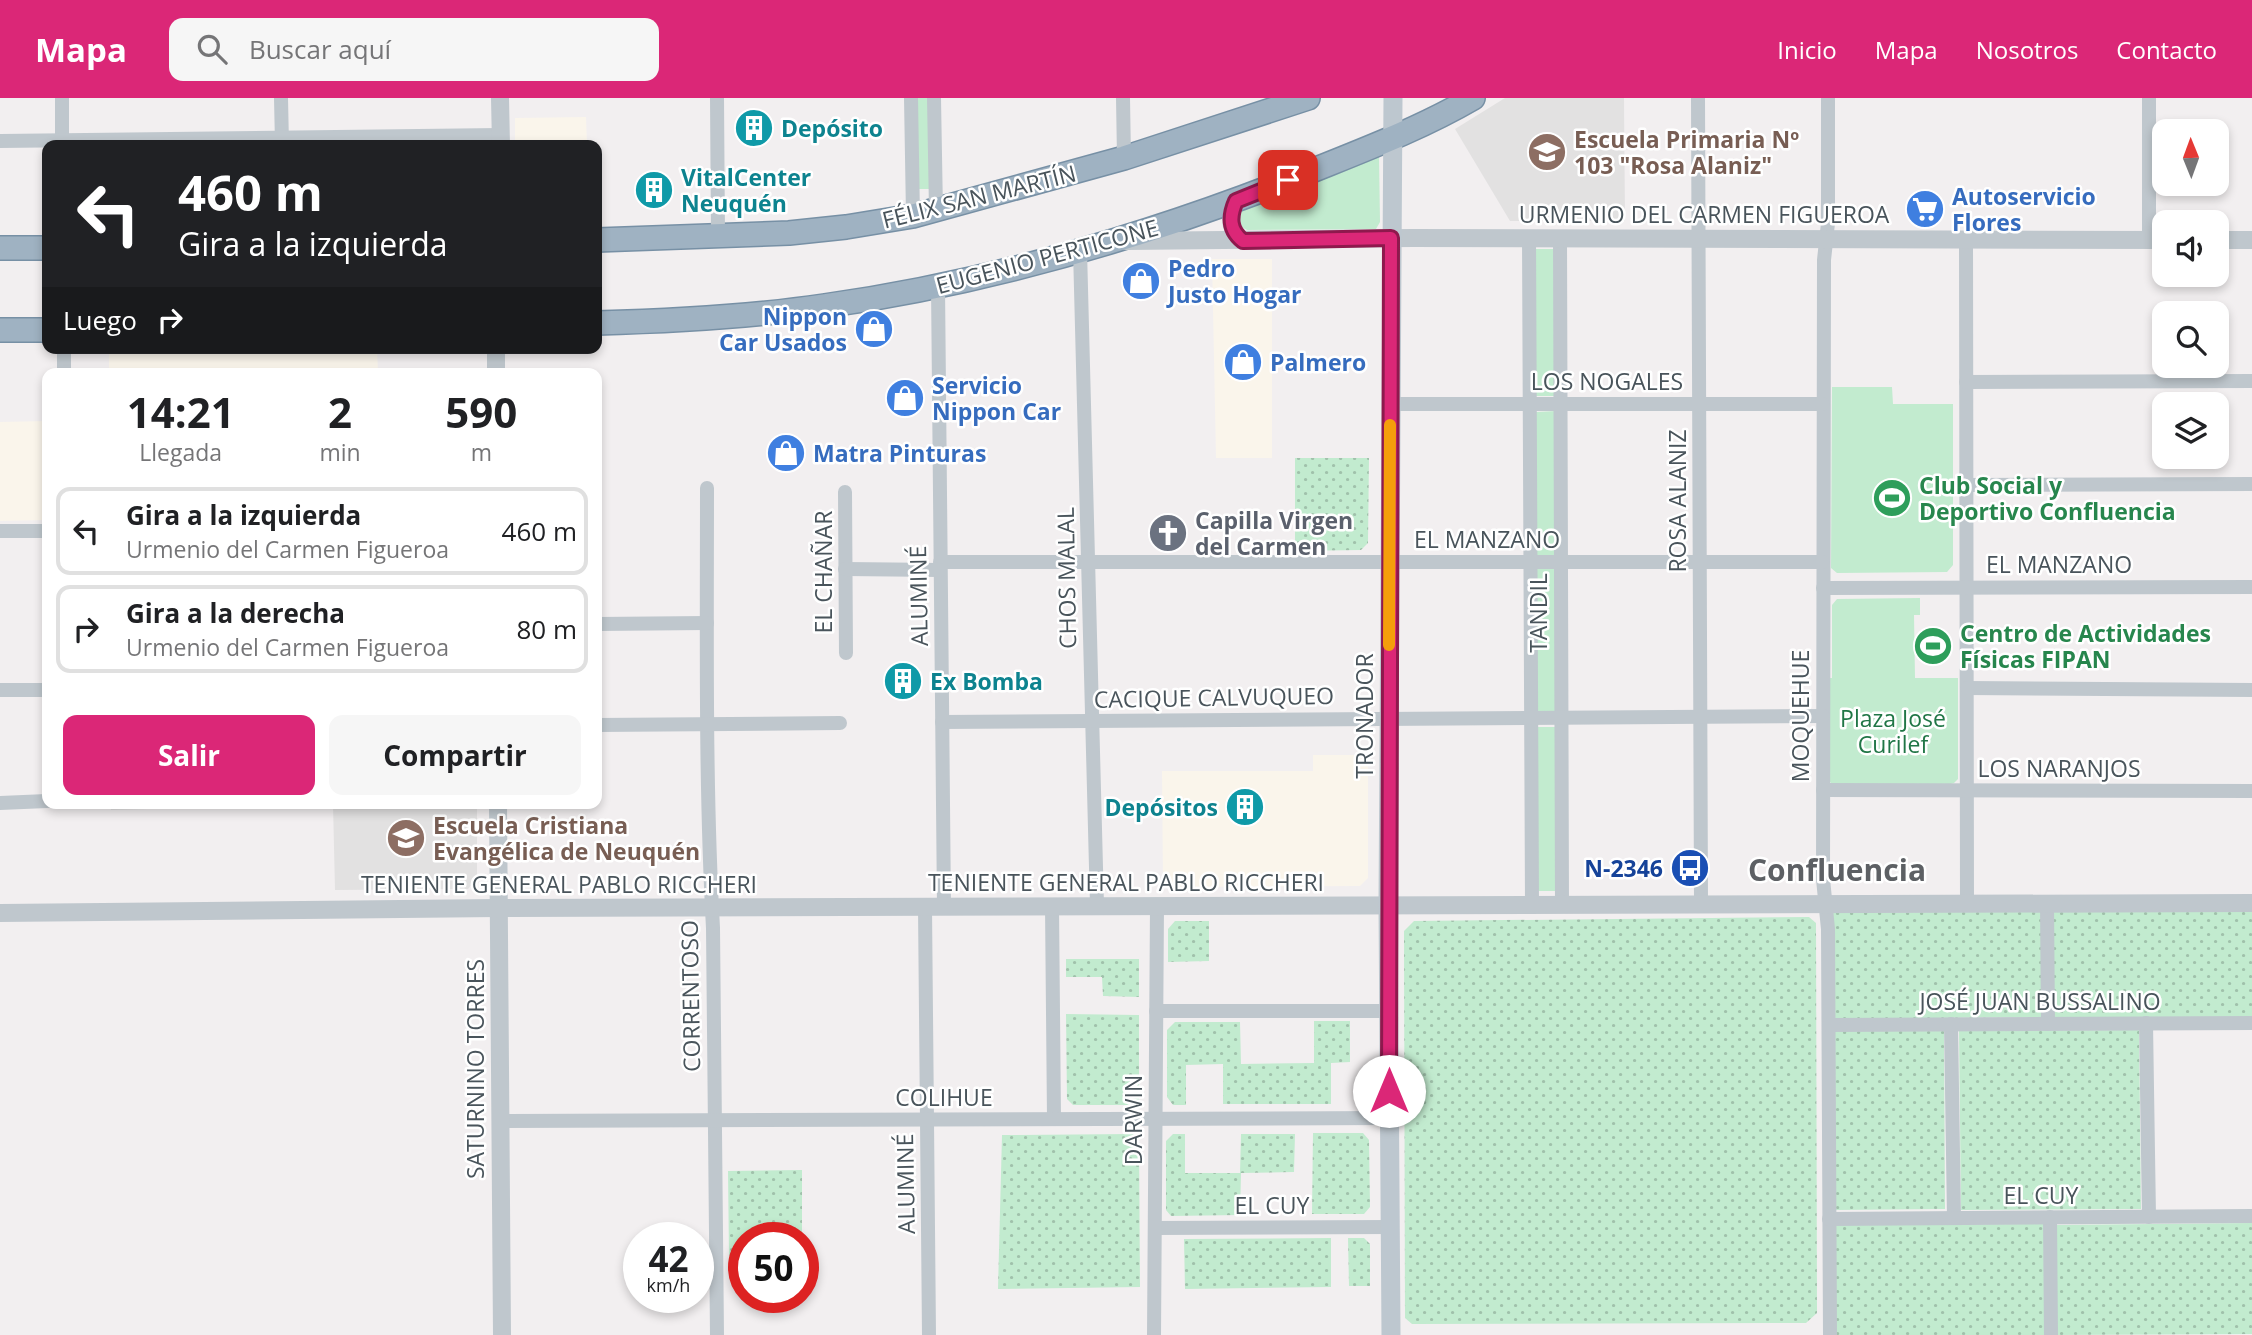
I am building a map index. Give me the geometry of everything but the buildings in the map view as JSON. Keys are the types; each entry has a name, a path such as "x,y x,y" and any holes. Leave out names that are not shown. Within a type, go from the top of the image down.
{"highway":[{"name":"FÉLIX SAN MARTÍN","path":"602,240 817,230 924,213 1124,158 1308,98"},
{"name":"EUGENIO PERTICONE","path":"602,323 772,313 870,299 937,286 1080,250 1171,224 1236,201 1391,139 1474,98"},
{"path":"0,248 42,248"},
{"path":"0,330 42,330"}],"main road":[{"name":"TRONADOR","path":"1391,1335 1388,905 1393,98"}],"street":[{"path":"62,98 62,140"},
{"path":"281,98 282,140"},
{"path":"500,98 501,140"},
{"path":"717,98 718,235"},
{"path":"911,98 924,213"},
{"path":"924,213 934,98"},
{"path":"1123,98 1124,158"},
{"name":"ROSA ALANIZ","path":"1699,98 1701,904"},
{"name":"MOQUEHUE","path":"1828,98 1828,223 1824,260 1823,879 1828,921 1830,1335"},
{"path":"2149,98 2155,210"},
{"path":"0,141 42,142"},
{"path":"1236,201 1231,214 1231,224 1234,233 1243,241"},
{"name":"URMENIO DEL CARMEN FIGUEROA","path":"1112,241 1391,238 2152,240"},
{"name":"TANDIL","path":"1529,238 1532,905"},
{"name":"TANDIL","path":"1560,238 1562,905"},
{"path":"1966,239 1967,904"},
{"path":"2229,240 2252,240"},
{"name":"CHOS MALAL","path":"1080,250 1097,906"},
{"name":"ALUMINÉ","path":"937,286 944,907"},
{"path":"1966,382 2252,381"},
{"name":"LOS NOGALES","path":"1390,404 1824,404"},
{"path":"1966,485 2252,484"},
{"name":"CORRENTOSO","path":"707,488 717,1335"},
{"name":"EL CHAÑAR","path":"845,492 846,653"},
{"path":"0,531 42,531"},
{"name":"EL MANZANO","path":"845,569 1088,562 1823,562"},
{"name":"EL MANZANO","path":"1823,588 2252,587"},
{"path":"602,624 707,623"},
{"path":"1966,688 2252,690"},
{"path":"0,690 42,690"},
{"name":"CACIQUE CALVUQUEO","path":"942,722 1823,716"},
{"path":"602,725 840,723"},
{"name":"LOS NARANJOS","path":"1823,790 2252,791"},
{"path":"0,803 42,801"},
{"name":"SATURNINO TORRES","path":"498,809 502,1335"},
{"path":"2048,903 2048,1024"},
{"name":"TENIENTE GENERAL PABLO RICCHERI","path":"0,913 711,907 2252,903"},
{"path":"1052,906 1054,1119"},
{"name":"DARWIN","path":"1154,1335 1157,906"},
{"name":"ALUMINÉ","path":"925,907 929,1335"},
{"path":"1156,1011 1388,1011"},
{"path":"2146,1023 2149,1217"},
{"name":"JOSÉ JUAN BUSSALINO","path":"1829,1025 2252,1023"},
{"path":"1951,1024 1954,1218"},
{"name":"COLIHUE","path":"500,1121 1389,1118"},
{"name":"EL CUY","path":"1829,1219 2252,1216"},
{"path":"2050,1217 2051,1335"},
{"name":"EL CUY","path":"1155,1228 1390,1227"}],"shaded area":[{"name":"Escuela Primaria Nº 103 \"Rosa Alaniz\"","path":"1505,98 1624,98 1625,221 1510,221 1455,129"},
{"path":"586,117 587,140 515,140 515,118"},
{"name":"Palmero","path":"1212,259 1272,259 1272,458 1216,458"},
{"path":"109,354 377,354 378,368 109,368"},
{"path":"42,421 42,520 0,521 0,422"},
{"path":"1313,755 1368,755 1368,878 1360,886 1163,887 1162,771 1313,771"},
{"name":"Escuela Cristiana Evangélica de Neuquén","path":"333,809 477,809 477,878 468,889 335,890"}],"green space":[{"path":"917,98 929,98 929,189 918,189"},
{"path":"1379,155 1380,222 1376,229 1247,230 1238,225 1238,210"},
{"path":"1535,249 1555,249 1556,396 1536,396"},
{"name":"Club Social y Deportivo Confluencia","path":"1832,387 1892,387 1893,404 1953,404 1953,565 1947,572 1837,573 1831,568"},
{"path":"1556,411 1556,555 1536,555 1536,412"},
{"path":"1295,458 1369,458 1368,543 1361,550 1295,551"},
{"path":"1537,568 1556,568 1557,711 1537,711"},
{"name":"Plaza José Curilef","path":"1920,598 1920,615 1914,615 1915,678 1958,678 1958,779 1947,785 1832,784 1827,678 1832,678 1832,605 1837,599"},
{"path":"1537,727 1557,727 1556,891 1536,891"},
{"path":"2042,911 2043,1017 1834,1019 1833,913"},
{"path":"2053,911 2252,912 2252,1017 2052,1017"},
{"path":"1809,917 1816,923 1817,1313 1806,1323 1412,1324 1405,1318 1404,931 1414,921"},
{"path":"1175,921 1209,921 1209,961 1168,962 1168,929"},
{"path":"1066,959 1139,959 1139,997 1103,996 1102,977 1066,977"},
{"path":"1066,1014 1139,1015 1139,1099 1133,1105 1073,1105 1067,1099"},
{"path":"1314,1021 1350,1021 1350,1062 1331,1063 1331,1104 1223,1104 1223,1064 1186,1065 1186,1105 1173,1105 1167,1097 1167,1030 1175,1022 1240,1022 1241,1064 1314,1063"},
{"path":"1944,1030 1945,1209 1835,1210 1834,1031"},
{"path":"2139,1030 2141,1209 1961,1210 1959,1031"},
{"path":"1313,1133 1363,1133 1369,1140 1370,1207 1364,1214 1312,1214"},
{"path":"1133,1134 1139,1141 1140,1287 998,1289 1002,1135"},
{"path":"1173,1134 1185,1134 1185,1173 1240,1173 1241,1134 1295,1134 1294,1172 1241,1173 1240,1215 1171,1216 1166,1210 1166,1141"},
{"path":"802,1170 802,1222 729,1222 728,1171"},
{"path":"2252,1223 2252,1334 2057,1335 2056,1225"},
{"path":"2045,1224 2045,1335 1836,1335 1836,1225"},
{"path":"1331,1238 1331,1287 1185,1289 1184,1239"},
{"path":"1348,1238 1364,1238 1370,1244 1370,1286 1349,1286"}],"slow traffic":[{"path":"1389,645 1390,425"}],"place":[{"name":"Depósito","path":"754,128"},
{"name":"Escuela Primaria Nº 103 \"Rosa Alaniz\"","path":"1547,152"},
{"name":"VitalCenter Neuquén","path":"654,190"},
{"name":"Autoservicio Flores","path":"1925,209"},
{"name":"Pedro Justo Hogar","path":"1141,281"},
{"name":"Nippon Car Usados","path":"874,329"},
{"name":"Palmero","path":"1243,362"},
{"name":"Servicio Nippon Car","path":"905,398"},
{"name":"Matra Pinturas","path":"786,453"},
{"name":"Club Social y Deportivo Confluencia","path":"1892,498"},
{"name":"Capilla Virgen del Carmen","path":"1168,533"},
{"name":"Centro de Actividades Físicas FIPAN","path":"1933,646"},
{"name":"Ex Bomba","path":"903,681"},
{"name":"Depósitos","path":"1245,807"},
{"name":"Escuela Cristiana Evangélica de Neuquén","path":"406,838"},
{"name":"N-2346","path":"1690,868"}],"district":[{"name":"Confluencia","path":"1837,869"}],"route":[{"path":"1288,180 1236,201 1231,214 1231,224 1238,237 1243,241 1391,238 1389,1091"}]}
